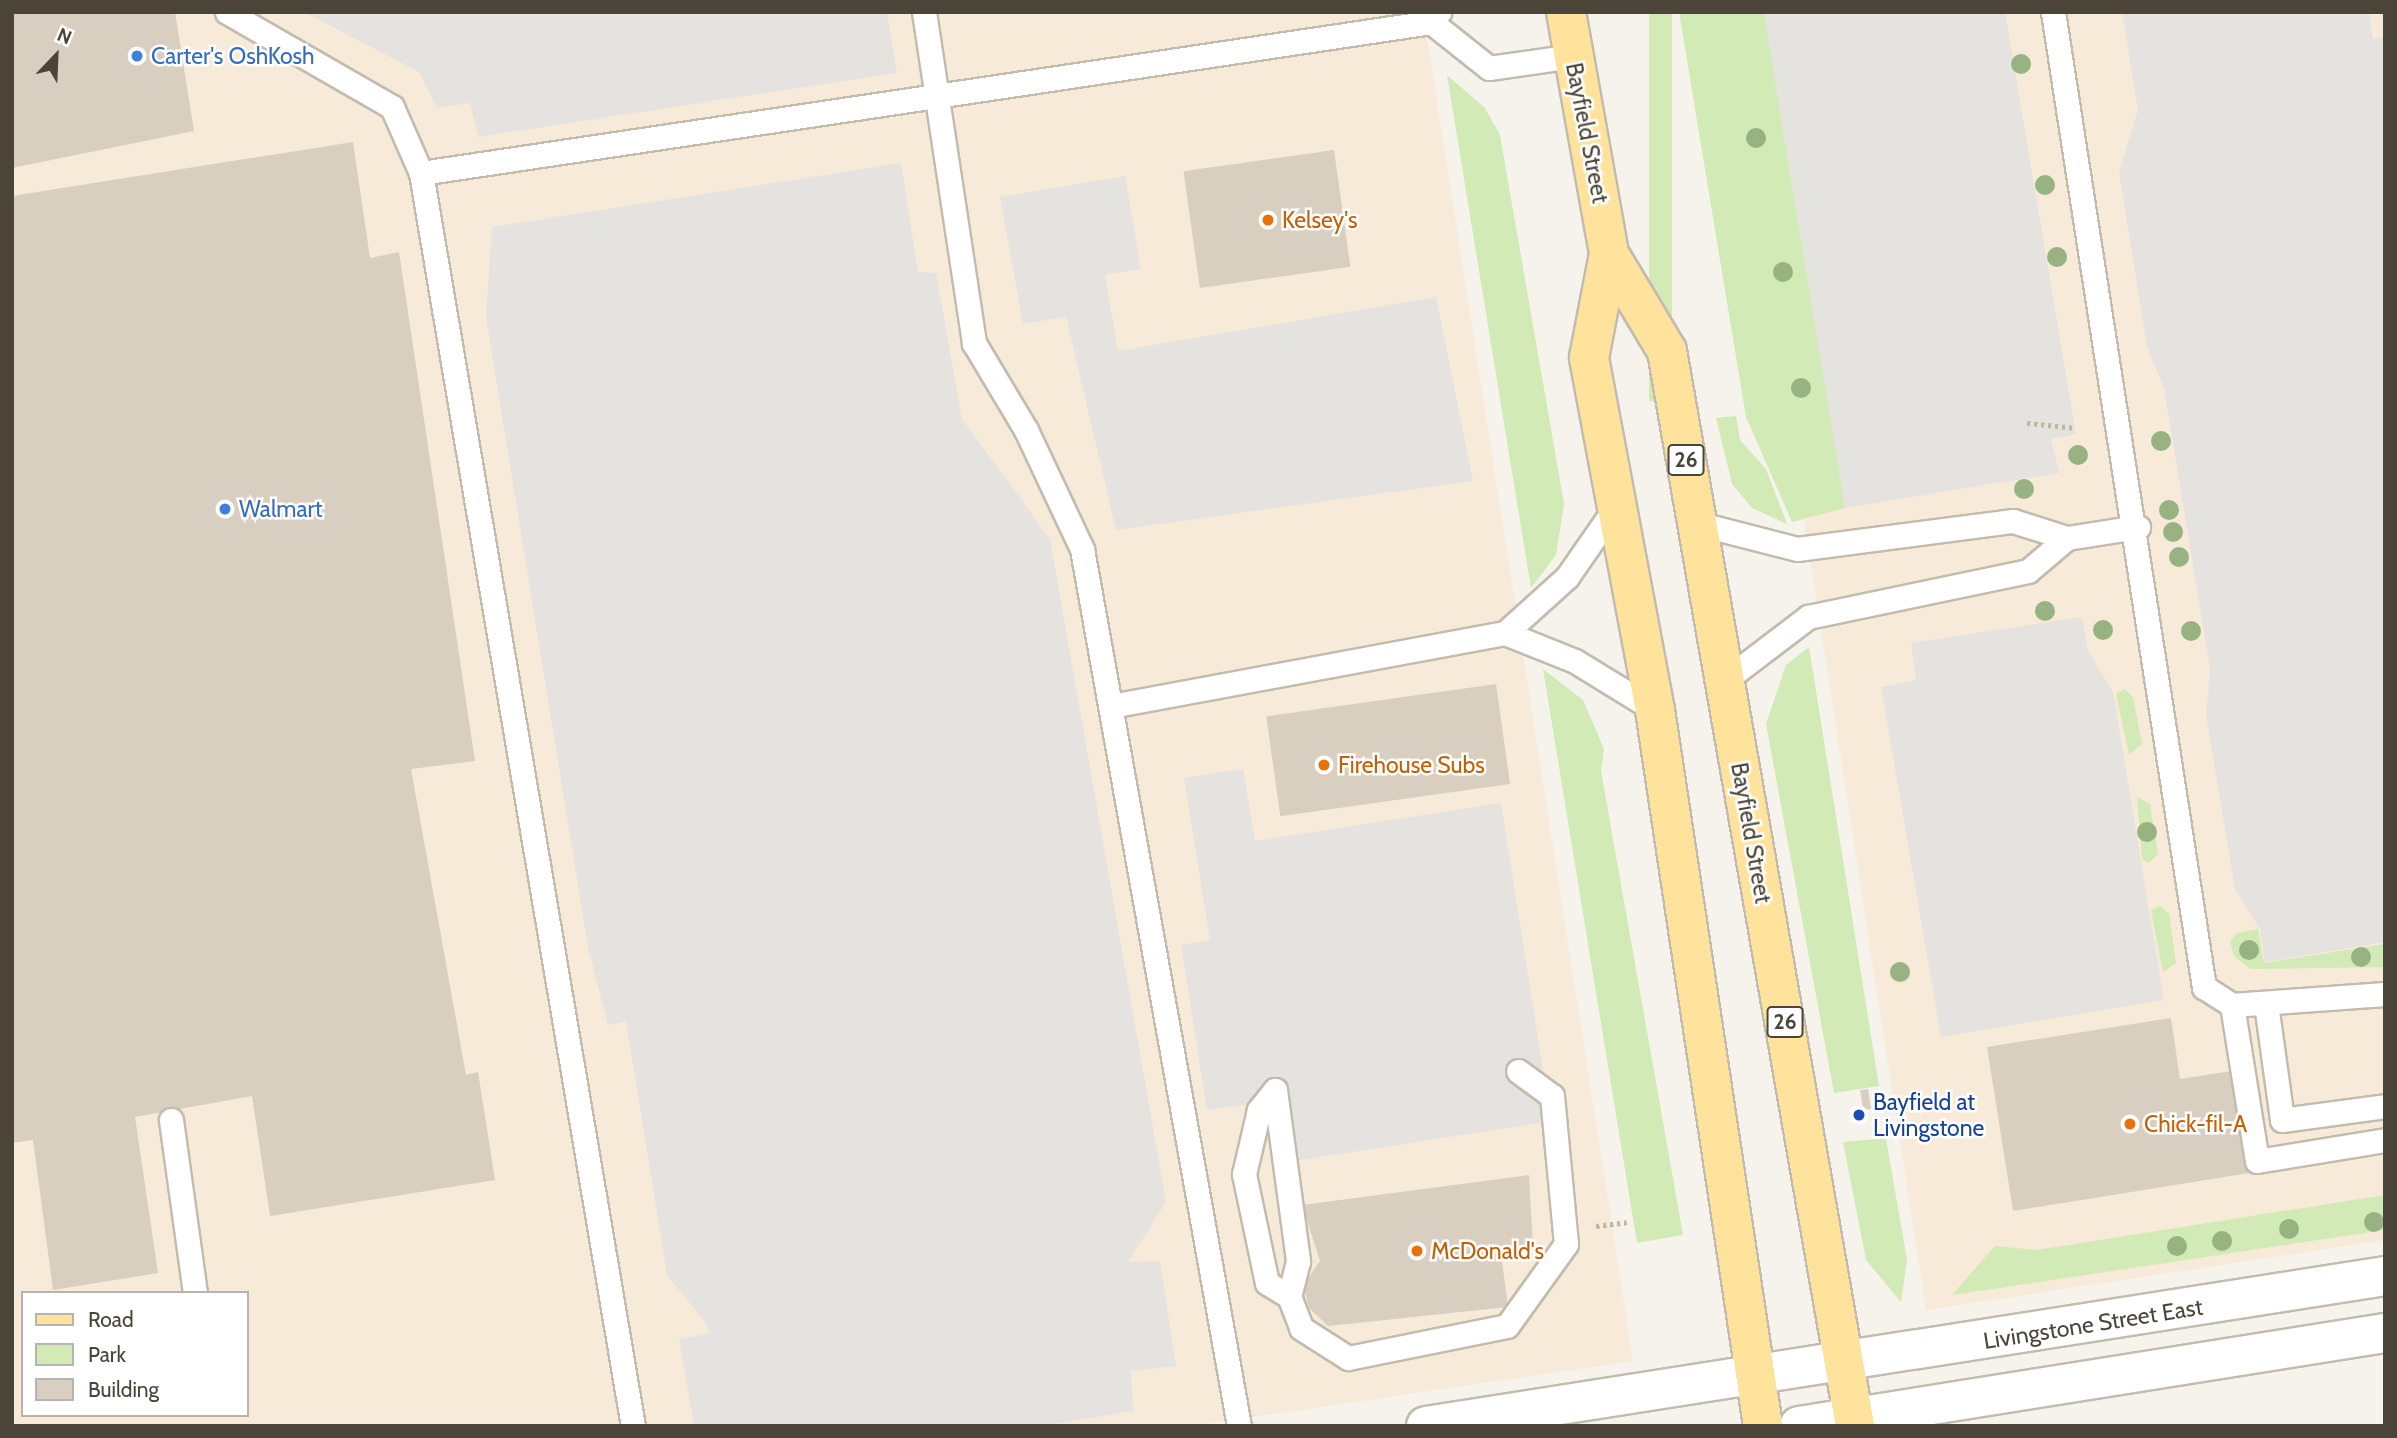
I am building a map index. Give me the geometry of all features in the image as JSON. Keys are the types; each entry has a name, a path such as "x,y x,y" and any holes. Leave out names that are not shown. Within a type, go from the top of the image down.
{"main road":[{"name":"Bayfield Street","path":"1566,12 1609,254 1667,351 1855,1423"},
{"name":"Bayfield Street","path":"1609,254 1589,358 1655,710 1763,1426"}],"street":[{"name":"Livingstone Street East","path":"1426,1426 2385,1276"},
{"path":"1804,1425 1855,1423 2385,1333"}],"lane":[{"path":"227,12 393,107 421,173 633,1426"},
{"path":"924,12 939,95 974,343 1026,430 1082,549 1239,1426"},
{"path":"2053,12 2138,527 2204,988 2232,1005 2385,994"},
{"path":"421,173 1435,17 1489,68 1572,55"},
{"path":"1111,706 1505,633 1567,577 1615,508"},
{"path":"1696,523 1797,549 2013,521 2067,538 2138,527"},
{"path":"1724,681 1808,617 2028,571 2067,538"},
{"path":"1505,633 1576,661 1655,710"},
{"path":"2266,1004 2282,1120 2385,1106"},
{"path":"2232,1005 2257,1161 2385,1140"},
{"path":"1289,1296 1267,1283 1244,1174 1259,1110 1275,1090 1298,1261 1289,1296 1301,1328 1348,1359 1507,1326 1566,1244 1552,1096 1518,1071"},
{"path":"171,1120 195,1291"}],"path":[{"path":"2027,422 2076,428"}],"shaded area":[{"path":"12,12 1423,12 1633,1361 1192,1426 12,1426"},
{"path":"304,12 887,12 897,73 478,137 470,103 437,108 419,72"},
{"path":"1700,12 2385,12 2385,1240 1926,1310 1794,453"},
{"path":"1764,12 2005,12 2076,434 2051,439 2059,473 1845,508"},
{"path":"2122,12 2369,12 2373,39 2385,37 2385,942 2265,962 2260,929 2235,889 2206,715 2210,669 2164,388 2147,347 2119,172 2138,110"},
{"path":"901,163 918,272 936,273 962,419 1050,539 1166,1202 1128,1262 1160,1261 1176,1366 1131,1371 1133,1411 1043,1426 694,1426 679,1339 708,1334 709,1327 667,1275 626,1021 608,1025 588,947 486,317 492,227"},
{"path":"1125,176 1141,269 1105,275 1118,351 1436,297 1473,481 1116,530 1066,317 1023,324 1000,197"},
{"path":"2082,617 2088,651 2113,692 2164,1000 1941,1037 1881,687 1916,680 1911,643"},
{"path":"1243,769 1255,841 1501,803 1551,1121 1282,1163 1272,1101 1207,1110 1181,945 1210,940 1184,778"}],"green space":[{"path":"1649,12 1672,12 1672,401 1649,401"},
{"path":"1679,12 1764,12 1845,508 1792,522 1746,417"},
{"path":"1447,75 1485,108 1500,135 1564,504 1556,555 1531,588"},
{"path":"1736,416 1740,440 1766,469 1787,524 1752,508 1732,484 1716,418"},
{"path":"1809,647 1879,1086 1834,1093 1766,724 1786,665"},
{"path":"1543,669 1583,700 1604,749 1601,771 1683,1235 1637,1243"},
{"path":"2124,689 2133,697 2142,744 2129,755 2116,694"},
{"path":"2137,797 2150,804 2158,854 2149,863 2142,859"},
{"path":"2160,906 2169,913 2176,963 2163,972 2151,910"},
{"path":"2258,929 2264,963 2385,944 2385,967 2251,969 2234,956 2230,942 2237,933"},
{"path":"1886,1138 1907,1260 1901,1302 1866,1260 1843,1142"},
{"path":"2385,1195 2385,1230 1952,1295 1995,1246 2037,1250"}],"building":[{"path":"12,12 175,12 194,131 12,168"},
{"name":"Walmart","path":"353,142 370,258 399,252 475,761 411,769 466,1075 478,1072 495,1180 270,1216 252,1096 135,1117 158,1273 53,1290 33,1140 12,1143 12,196"},
{"name":"Kelsey's","path":"1334,150 1350,267 1200,288 1183,171"},
{"path":"1496,684 1510,784 1280,816 1266,716"},
{"name":"Chick-fil-A","path":"2171,1018 2180,1079 2251,1068 2268,1170 2013,1211 1987,1047"},
{"path":"1868,1089 1871,1109 1863,1110 1860,1090"},
{"name":"McDonald's","path":"1529,1175 1533,1248 1501,1253 1508,1307 1328,1326 1309,1308 1303,1285 1320,1261 1302,1205"}],"place":[{"name":"Carter's OshKosh","path":"137,56"},
{"name":"Kelsey's","path":"1268,220"},
{"name":"Walmart","path":"225,509"},
{"name":"Firehouse Subs","path":"1324,765"},
{"name":"Bayfield at Livingstone","path":"1859,1115"},
{"name":"Chick-fil-A","path":"2130,1124"},
{"name":"McDonald's","path":"1417,1251"}]}
